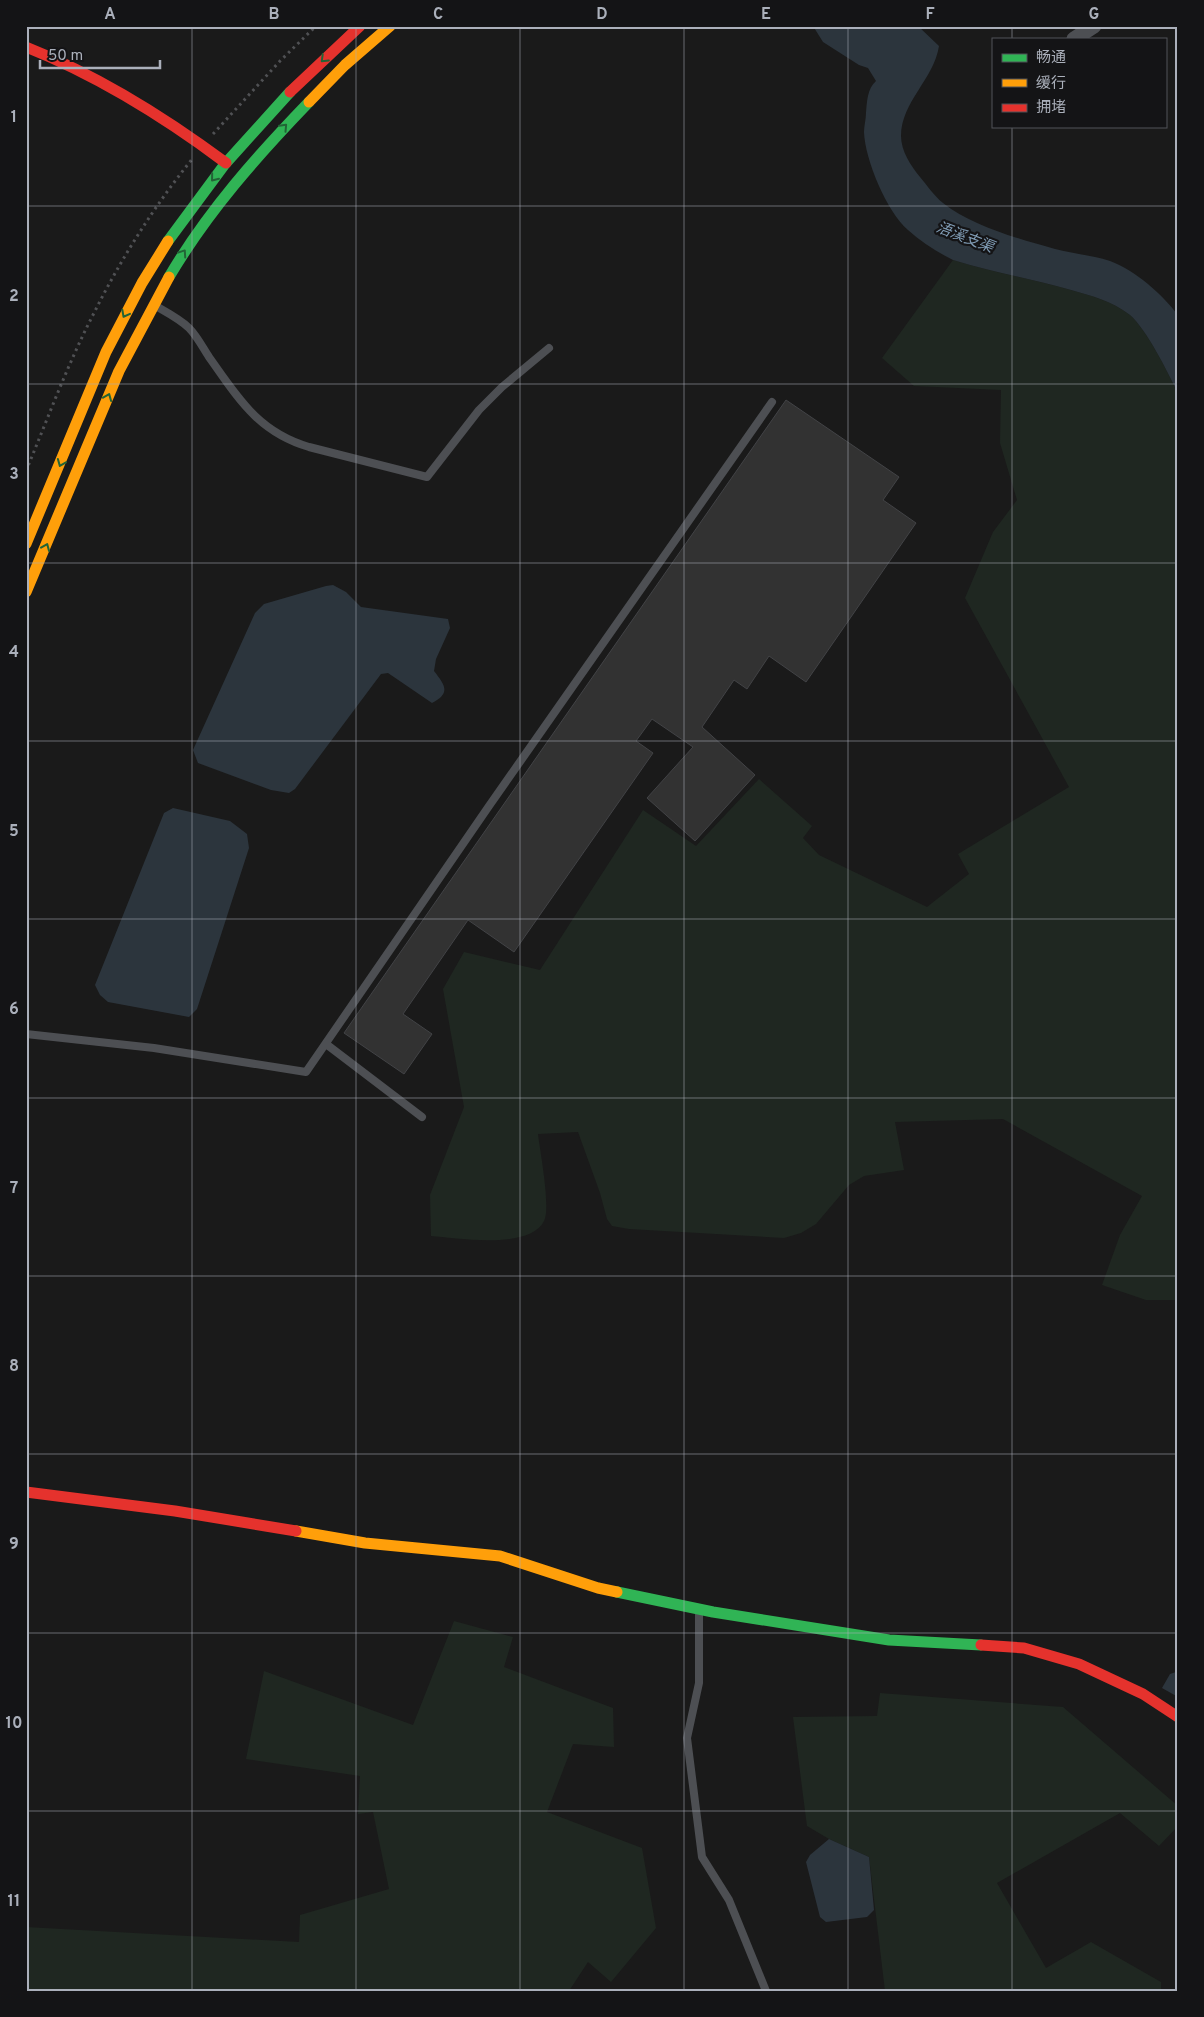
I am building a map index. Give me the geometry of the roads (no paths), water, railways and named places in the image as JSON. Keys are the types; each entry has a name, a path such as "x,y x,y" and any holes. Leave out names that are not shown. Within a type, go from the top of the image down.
{"main road":[{"path":"26,544 102,363 124,317 162,249 226,163 300,81 360,26"},
{"path":"26,592 119,371 153,303 179,260 203,224 256,157 345,65 390,26"},
{"path":"26,47 54,57 83,71 140,103 226,163"},
{"path":"26,1492 174,1510 364,1543 500,1556 598,1588 699,1610 889,1640 1024,1648 1074,1662 1143,1694 1178,1717"}],"street":[{"path":"1076,38 1094,26"}],"lane":[{"path":"153,303 190,328 242,404 275,433 309,447 428,477 479,410 507,382 549,348"},
{"path":"26,1034 154,1048 306,1072 500,790 772,402"},
{"path":"326,1044 422,1116"},
{"path":"699,1610 699,1683 687,1738 702,1857 729,1900 766,1991"}],"water":[{"name":"浯溪支渠","path":"813,26 918,26 939,46 931,69 906,112 902,124 901,142 913,168 940,200 955,211 982,225 1026,241 1110,261 1120,265 1147,284 1178,315 1178,393 1143,330 1123,310 1087,294 953,260 918,239 900,222 892,211 879,185 865,144 864,130 867,100 869,92 876,81 868,68 859,65 823,42"},
{"path":"333,585 346,592 361,607 448,619 450,628 436,659 434,671 443,684 444,692 442,696 432,703 388,673 381,674 295,789 289,793 271,790 198,763 193,750 255,613 264,604"},
{"path":"173,808 230,821 247,834 249,848 197,1009 189,1017 108,1002 100,995 95,985 164,813"},
{"path":"1178,1673 1178,1697 1162,1688 1170,1674"},
{"path":"829,1839 869,1857 874,1910 867,1917 826,1922 820,1917 806,1862 810,1855"}]}
